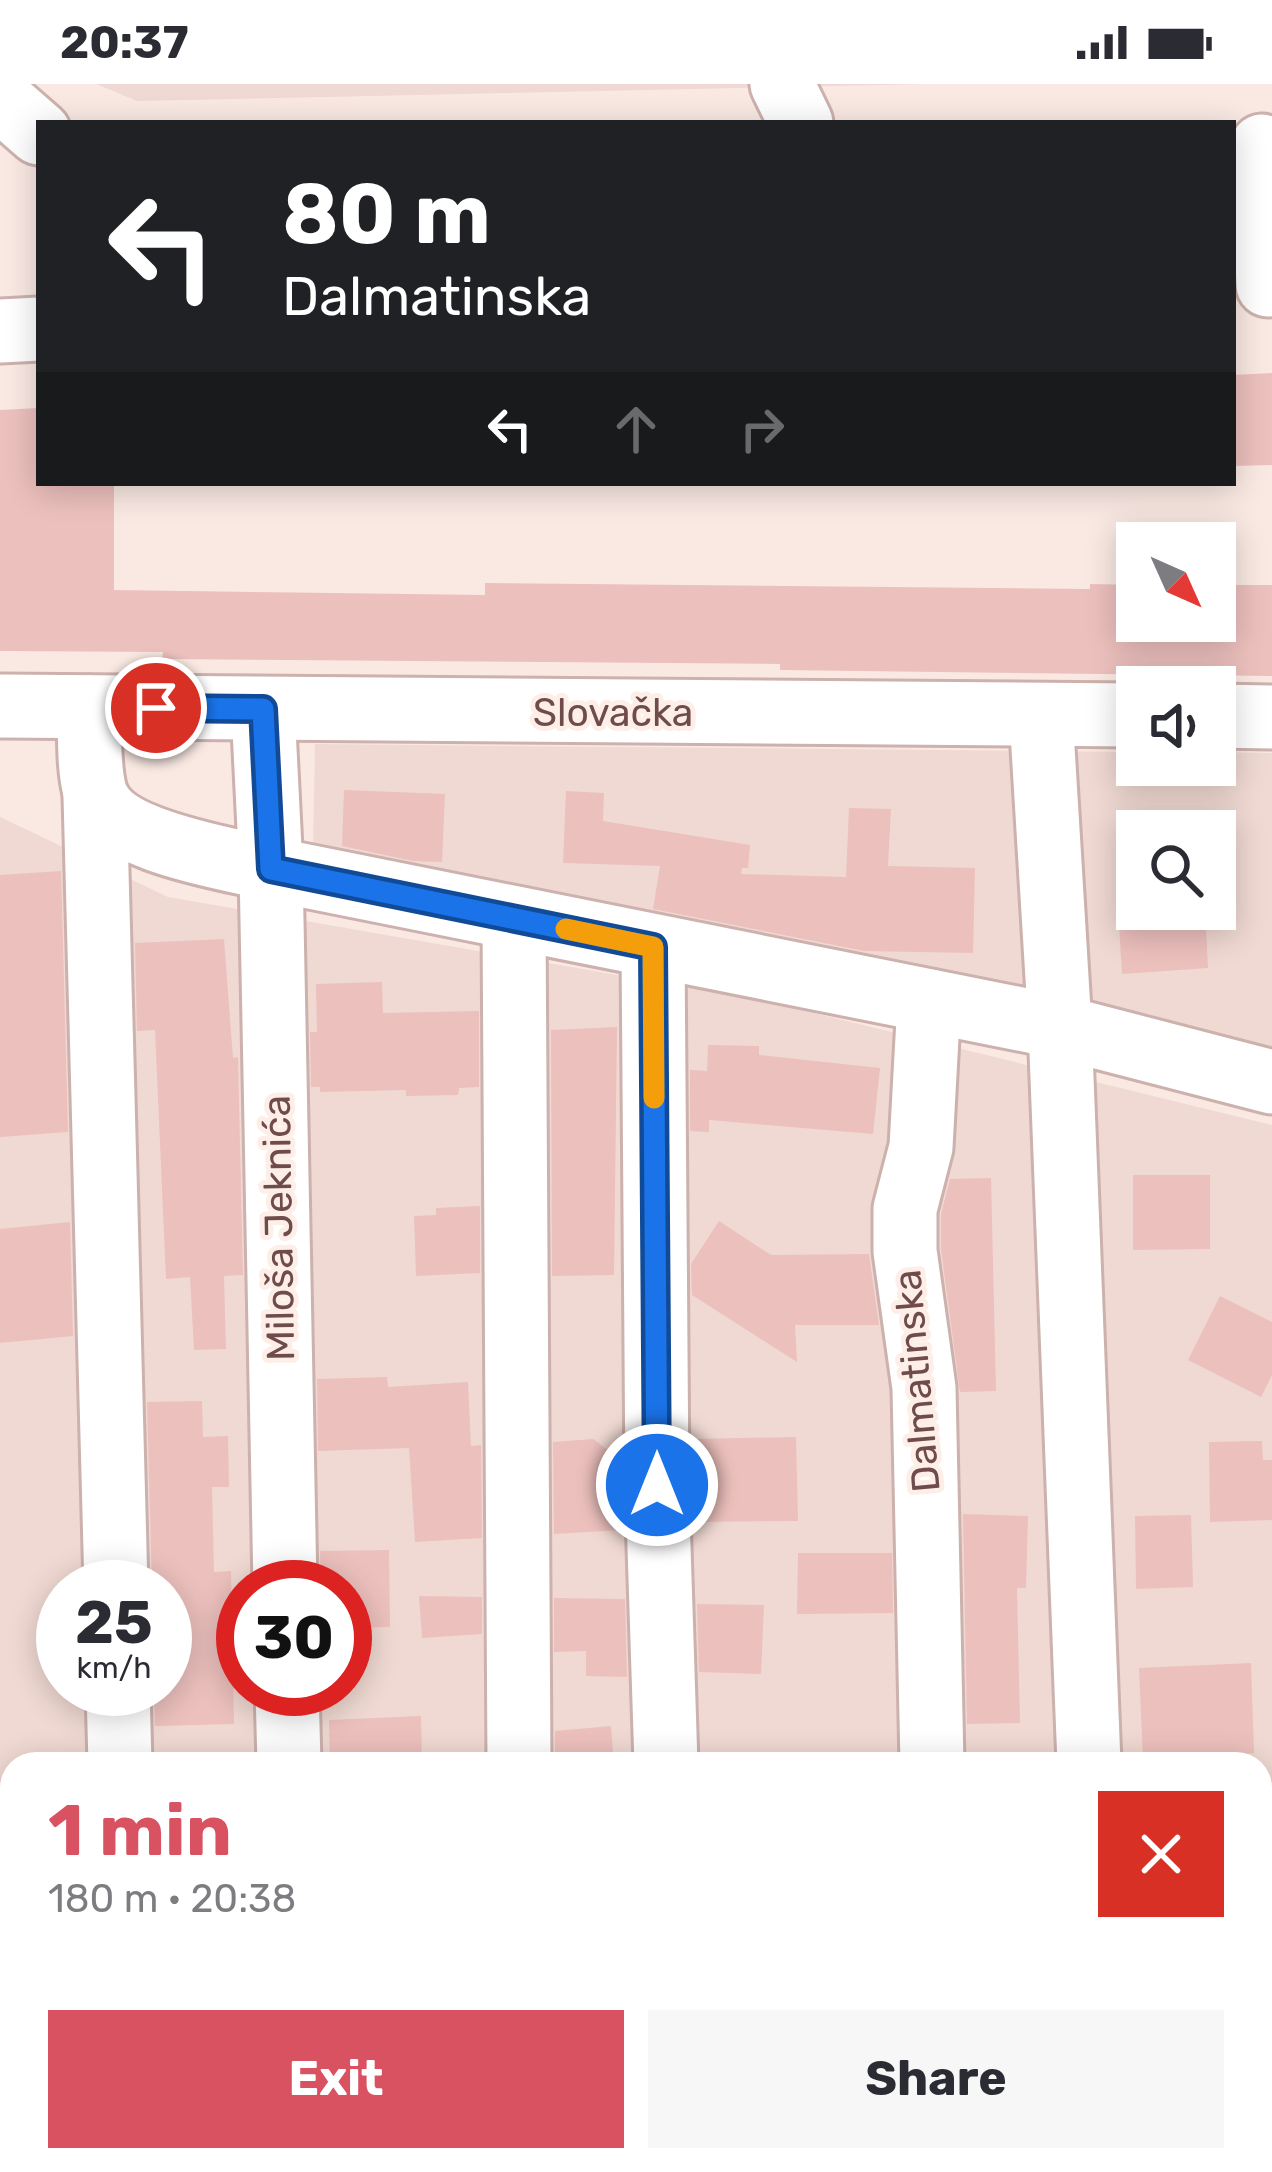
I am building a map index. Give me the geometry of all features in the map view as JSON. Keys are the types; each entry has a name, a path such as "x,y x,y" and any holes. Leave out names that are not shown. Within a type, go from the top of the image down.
{"street":[{"path":"782,84 800,120"},
{"path":"0,99 36,130"},
{"path":"1256,147 1258,286"},
{"path":"0,331 36,329"},
{"path":"0,706 88,707 95,796 115,1560"},
{"name":"Slovačka","path":"88,707 1116,716"},
{"path":"263,709 271,869"},
{"path":"1041,715 1060,1027 1089,1752"},
{"path":"1236,716 1272,717"},
{"path":"95,796 121,824 154,840 271,869 1060,1027 1272,1082"},
{"name":"Miloša Jeknića","path":"271,869 284,1560"},
{"path":"514,918 519,1752"},
{"path":"653,947 657,1485 666,1752"},
{"name":"Dalmatinska","path":"929,1000 921,1147 905,1209 905,1251 924,1388 932,1752"},
{"path":"119,1716 120,1752"},
{"path":"288,1716 289,1752"}],"shaded area":[{"path":"96,84 924,84 137,101"},
{"path":"315,744 1116,752 1116,786 1236,786 1236,752 1272,753 1272,1064 313,853"},
{"path":"0,817 168,897 761,1000 1272,1125 1272,1752 0,1752"}],"building":[{"path":"1272,373 1272,465 1236,466 1236,375"},
{"path":"36,408 36,486 114,486 114,590 485,595 485,583 1090,589 1090,584 1116,585 1116,642 1236,642 1236,585 1272,585 1272,676 1236,676 1236,666 1116,666 1116,674 780,670 780,664 162,659 163,652 0,651 0,410"},
{"path":"344,790 445,794 442,862 342,846"},
{"path":"566,791 604,793 603,821 750,845 748,868 742,868 741,874 846,877 849,808 891,809 888,866 975,868 973,953 864,951 653,909 660,866 563,863"},
{"path":"61,871 68,1132 0,1137 0,875"},
{"path":"1119,930 1206,930 1208,968 1122,974"},
{"path":"224,939 233,1058 238,1057 243,1275 224,1276 226,1349 194,1350 190,1277 166,1279 155,1030 137,1031 135,943"},
{"path":"382,982 383,1013 479,1011 479,1087 459,1088 458,1095 406,1096 406,1090 320,1092 320,1087 311,1087 310,1032 317,1032 316,984"},
{"path":"617,1027 614,1275 552,1276 551,1030"},
{"path":"708,1045 759,1046 759,1055 880,1068 873,1134 709,1120 709,1132 690,1131 690,1070 707,1071"},
{"path":"1133,1175 1210,1175 1210,1249 1133,1250"},
{"path":"991,1178 996,1391 960,1392 941,1249 941,1214 950,1179"},
{"path":"480,1206 480,1273 416,1276 414,1216 436,1215 436,1208"},
{"path":"719,1221 771,1255 869,1254 879,1325 795,1325 797,1362 692,1295 691,1264"},
{"path":"70,1222 73,1336 0,1343 0,1229"},
{"path":"1220,1296 1272,1322 1272,1375 1261,1397 1188,1360"},
{"path":"387,1377 388,1387 468,1382 471,1446 481,1445 482,1538 415,1542 409,1448 318,1451 317,1379"},
{"path":"202,1401 203,1437 228,1436 229,1487 212,1487 216,1716 234,1716 234,1724 155,1726 155,1716 192,1716 192,1560 151,1560 147,1402"},
{"path":"796,1437 798,1521 694,1522 693,1439"},
{"path":"593,1439 621,1460 622,1530 554,1534 553,1442"},
{"path":"1262,1441 1263,1460 1272,1460 1272,1520 1210,1522 1209,1442"},
{"path":"963,1514 1028,1516 1026,1588 1017,1588 1020,1723 967,1724"},
{"path":"1191,1515 1193,1587 1136,1589 1135,1516"},
{"path":"389,1550 390,1627 372,1627 372,1560 320,1560 320,1551"},
{"path":"798,1553 892,1553 893,1613 797,1614"},
{"path":"419,1596 482,1597 482,1634 422,1638"},
{"path":"554,1598 625,1599 627,1677 586,1676 586,1651 554,1652"},
{"path":"697,1604 764,1605 761,1674 699,1672"},
{"path":"1251,1663 1254,1752 1143,1752 1139,1668"},
{"path":"421,1716 422,1752 330,1752 329,1720"},
{"path":"611,1726 613,1752 555,1752 555,1731"}],"slow traffic":[{"path":"566,929 653,947 654,1098"}],"route":[{"path":"156,708 263,709 271,869 653,947 657,1485"}]}
